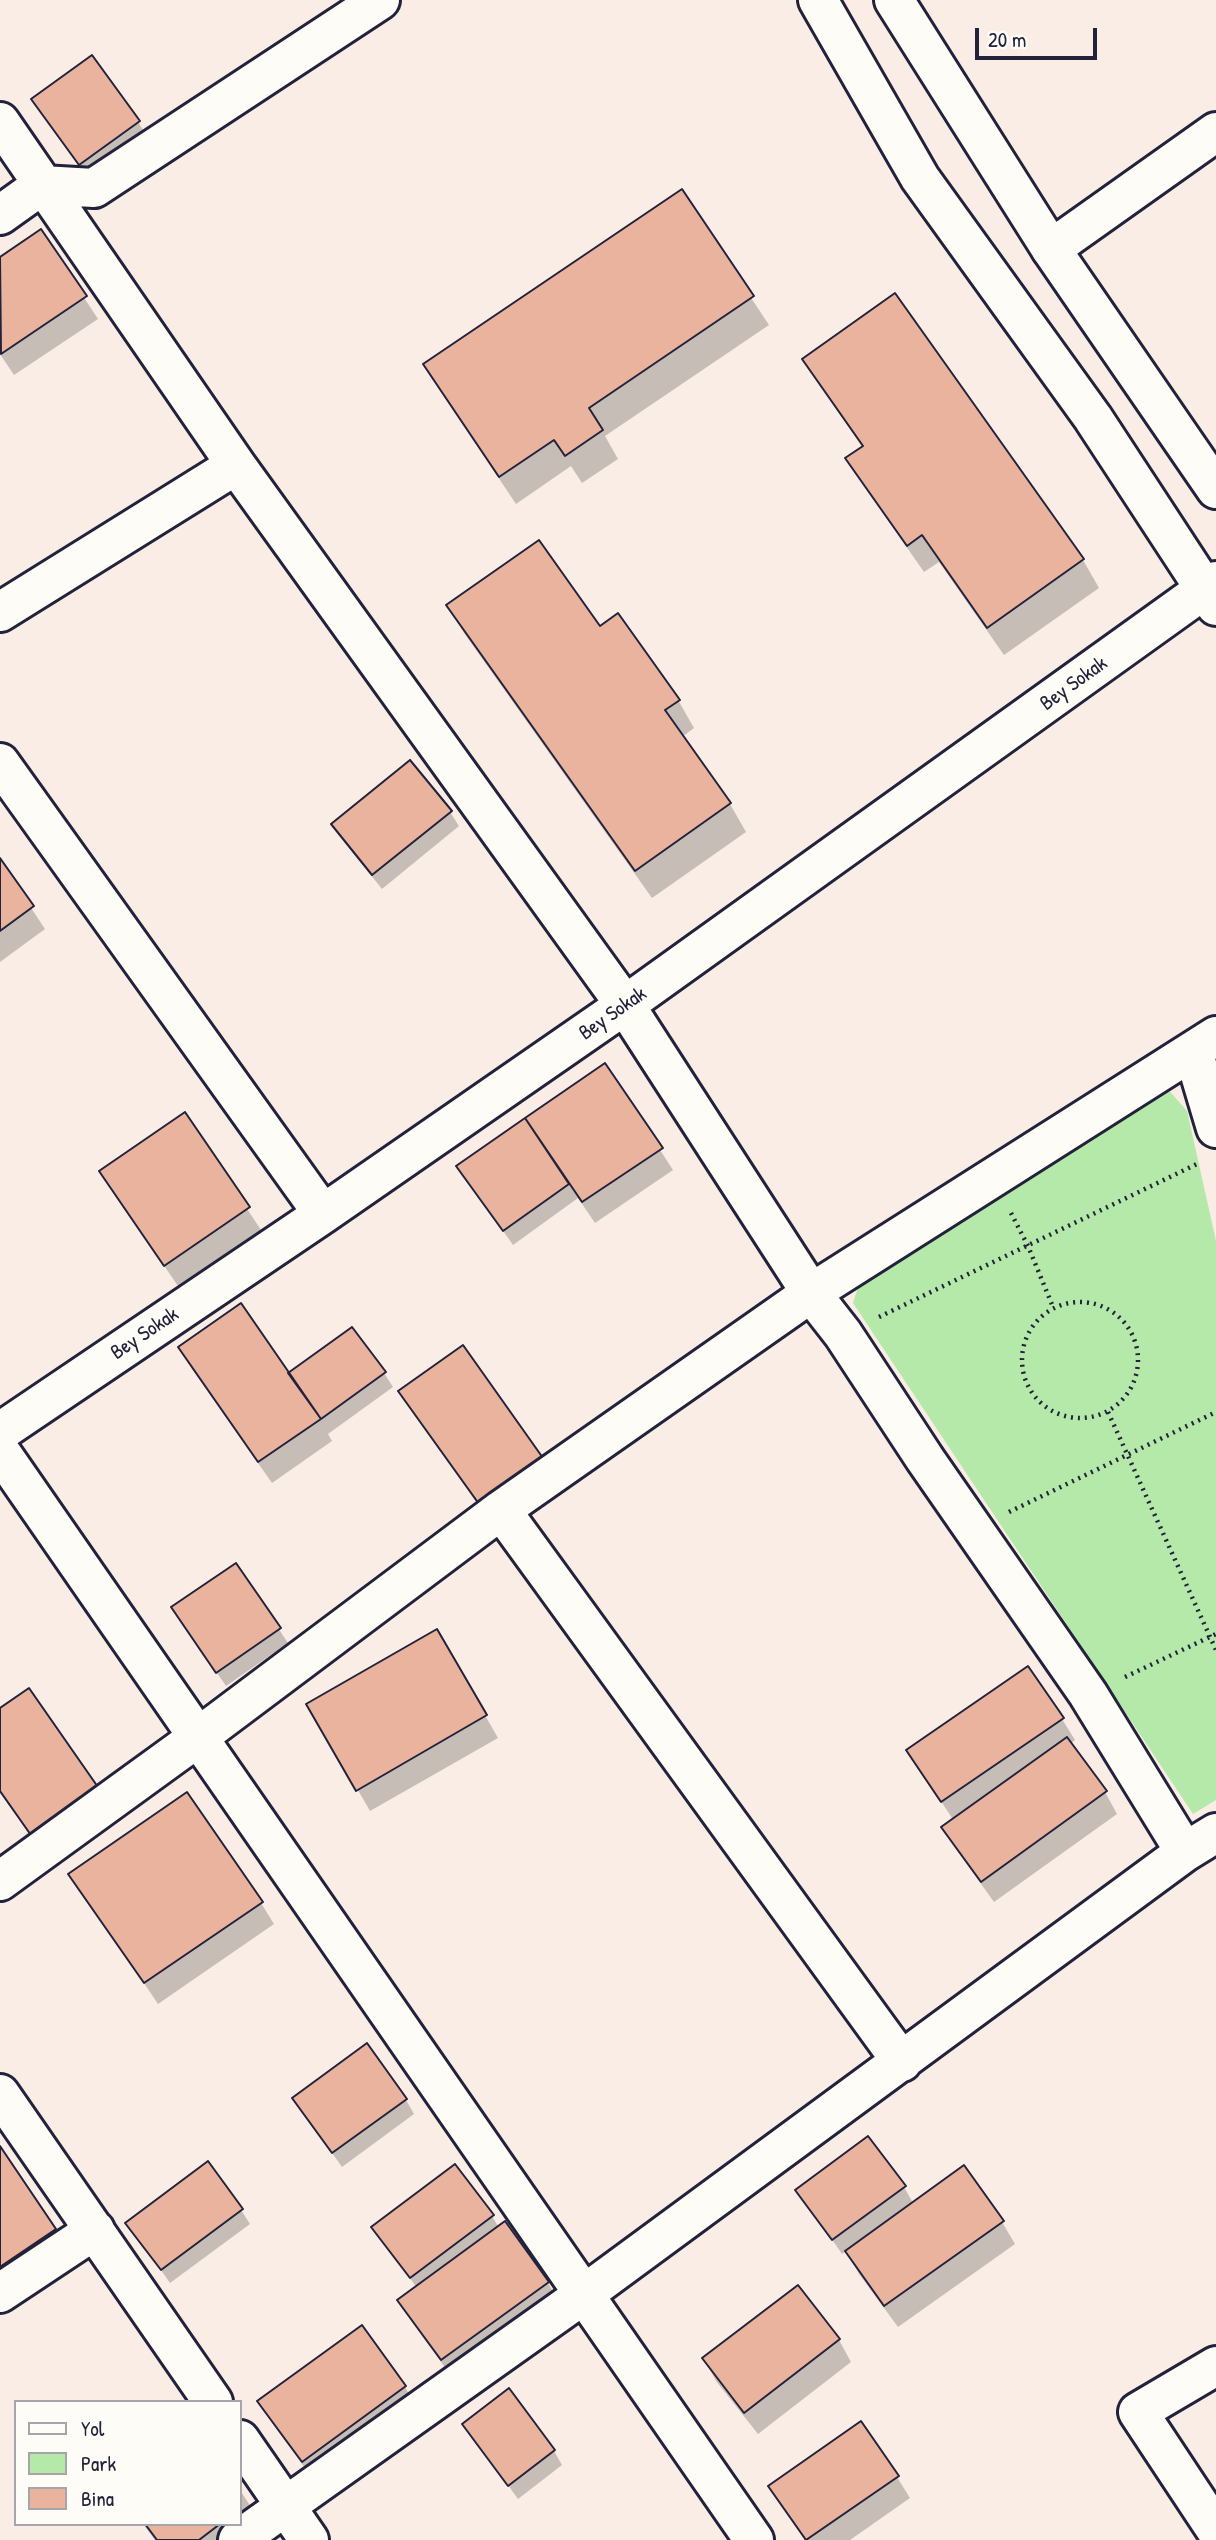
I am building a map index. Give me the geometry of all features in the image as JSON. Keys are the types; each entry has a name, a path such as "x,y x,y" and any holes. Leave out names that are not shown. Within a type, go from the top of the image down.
{"street":[{"path":"0,215 42,185 94,188 380,0"},
{"path":"818,0 920,178 1093,418 1213,592"},
{"path":"894,0 1051,249 1216,489"},
{"path":"0,122 236,465 625,1005 811,1293 843,1334 1088,1694 1201,1842 583,2295 238,2540"},
{"path":"1051,249 1216,132"},
{"path":"0,612 236,465"},
{"name":"Bey Sokak","path":"0,1432 323,1214 625,1005 1213,592"},
{"path":"0,763 323,1214"},
{"path":"0,1881 197,1738 501,1510 811,1293 1204,1043 1210,1145"},
{"path":"0,1451 754,2540"},
{"path":"501,1510 902,2062"},
{"path":"0,2094 213,2400"},
{"path":"0,2293 95,2230"},
{"path":"1216,2366 1138,2412 1216,2530"},
{"path":"242,2443 309,2540"}],"path":[{"path":"843,1334 1028,1246 1210,1145"},
{"path":"992,1177 1028,1246 1053,1307"},
{"path":"1072,1302 1093,1303 1112,1310 1127,1324 1136,1342 1139,1362 1134,1382 1124,1399 1108,1412 1090,1418 1072,1419 1054,1413 1039,1402 1028,1388 1021,1370 1027,1334 1038,1318 1053,1307 1072,1302"},
{"path":"1108,1412 1213,1636 1216,1650"},
{"path":"974,1529 1216,1412"},
{"path":"1088,1694 1213,1636"}],"green space":[{"path":"1165,1086 1187,1111 1216,1241 1216,1800 1193,1814 853,1303 861,1278"}],"building":[{"path":"92,55 140,121 79,165 31,99"},
{"path":"682,189 754,296 589,408 603,430 565,456 554,440 499,477 423,364"},
{"path":"41,229 87,296 1,354 0,257"},
{"path":"895,293 1084,559 987,628 922,535 907,546 845,458 863,446 802,359"},
{"path":"539,540 600,626 618,613 680,700 665,710 731,803 635,871 446,605"},
{"path":"410,760 452,811 372,875 331,824"},
{"path":"0,858 34,906 0,931"},
{"path":"605,1063 663,1148 582,1202 525,1118"},
{"path":"185,1112 250,1207 164,1266 99,1171"},
{"path":"525,1118 569,1184 503,1231 456,1166"},
{"path":"241,1303 321,1419 258,1462 178,1347"},
{"path":"352,1327 386,1372 321,1419 288,1373"},
{"path":"463,1345 543,1458 479,1504 398,1391"},
{"path":"236,1563 281,1628 216,1673 171,1607"},
{"path":"437,1629 487,1715 356,1791 306,1704"},
{"path":"1028,1666 1064,1718 941,1802 906,1750"},
{"path":"29,1688 100,1790 33,1838 0,1791 0,1708"},
{"path":"1067,1737 1107,1791 981,1882 941,1827"},
{"path":"187,1792 263,1902 144,1983 68,1874"},
{"path":"367,2043 407,2099 332,2153 292,2098"},
{"path":"868,2136 906,2186 832,2240 795,2190"},
{"path":"0,2146 56,2229 0,2267"},
{"path":"208,2161 243,2209 161,2270 125,2223"},
{"path":"455,2164 494,2215 410,2278 371,2227"},
{"path":"964,2165 1004,2221 884,2306 845,2251"},
{"path":"505,2221 549,2282 441,2360 397,2300"},
{"path":"798,2285 840,2339 744,2413 702,2358"},
{"path":"362,2325 406,2386 302,2462 257,2401"},
{"path":"509,2388 555,2450 508,2486 462,2424"},
{"path":"861,2421 899,2476 806,2540 768,2486"},
{"path":"146,2526 217,2526 199,2540 157,2540"}]}
